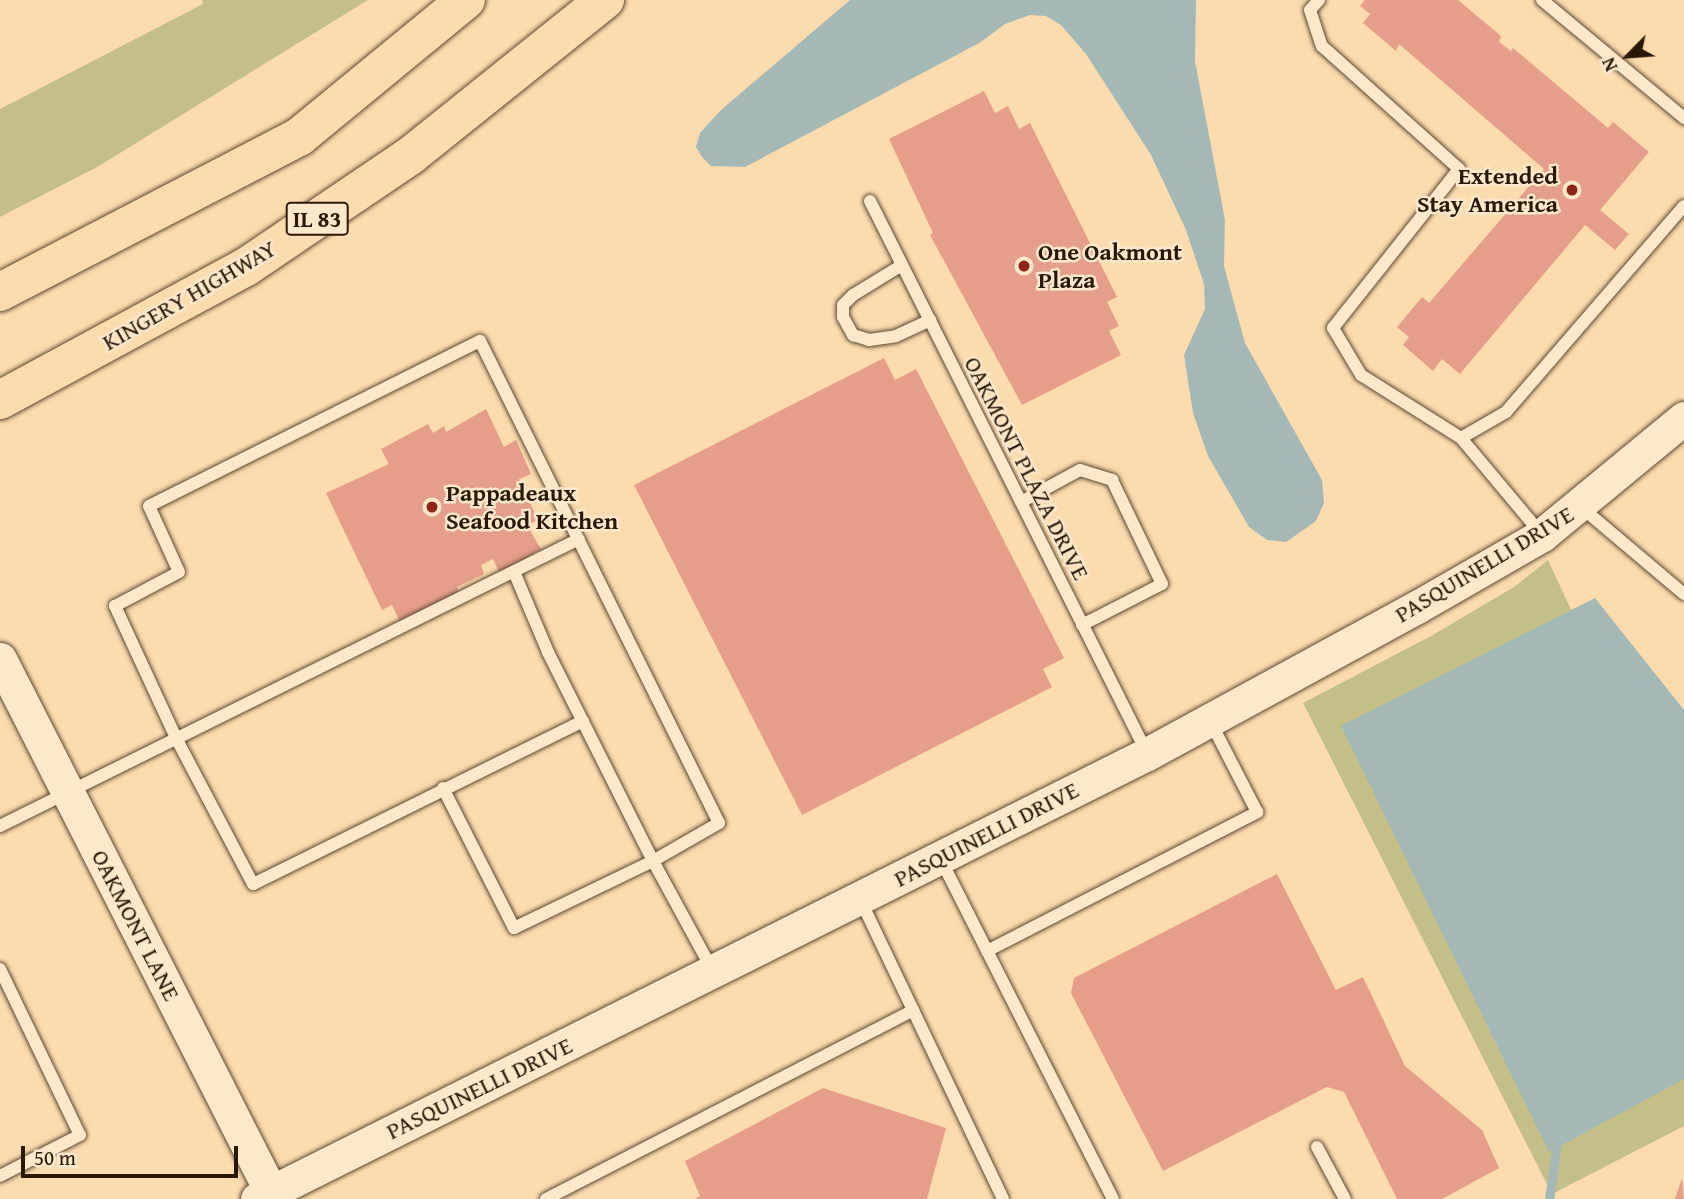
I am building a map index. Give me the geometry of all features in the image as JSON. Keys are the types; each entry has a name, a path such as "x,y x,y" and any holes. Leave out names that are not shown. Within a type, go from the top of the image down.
{"highway":[{"path":"0,292 299,138 466,0"},
{"name":"KINGERY HIGHWAY","path":"1,400 246,267 410,156 605,0"}],"street":[{"name":"PASQUINELLI DRIVE","path":"264,1195 1147,754 1542,535 1684,418"},
{"name":"OAKMONT LANE","path":"0,659 69,794 264,1195"}],"lane":[{"path":"1319,0 1310,10 1322,46 1459,169 1333,328 1361,375 1461,438 1542,535"},
{"path":"1542,0 1684,118"},
{"name":"OAKMONT PLAZA DRIVE","path":"870,201 1147,754"},
{"path":"1461,438 1506,412 1684,206"},
{"path":"902,265 853,295 843,305 843,317 853,335 869,340 904,333 930,320"},
{"path":"443,788 514,928 653,860 719,823 480,341 149,506 179,572 115,606 177,740 253,884 443,788 583,721"},
{"path":"1021,502 1080,470 1112,480 1162,584 1082,625"},
{"path":"1580,506 1684,594"},
{"path":"0,826 579,540"},
{"path":"514,572 583,721 713,971"},
{"path":"987,951 1257,812 1209,720"},
{"path":"940,858 1113,1199"},
{"path":"859,898 1003,1199"},
{"path":"0,969 80,1135 0,1176"},
{"path":"546,1199 913,1010"},
{"path":"1317,1147 1345,1199"}],"shaded area":[{"path":"202,0 368,0 99,166 0,217 0,109 203,4"},
{"path":"850,0 1196,0 1195,61 1225,220 1224,266 1245,343 1322,480 1324,503 1316,521 1286,542 1267,540 1249,527 1208,456 1193,413 1184,355 1205,309 1204,284 1186,230 1151,155 1086,54 1061,25 1046,16 1030,15 1005,24 981,42 745,167 711,166 702,157 696,147 700,133 721,110"},
{"path":"1548,560 1684,854 1684,1126 1552,1194 1303,703 1431,636 1514,587"},
{"path":"1595,598 1684,710 1684,1079 1549,1152 1341,726"}],"building":[{"name":"Extended Stay America","path":"1365,0 1458,0 1501,36 1499,42 1511,51 1513,48 1608,128 1613,122 1649,152 1600,210 1629,234 1615,250 1585,225 1460,374 1442,359 1433,371 1403,345 1409,337 1397,327 1422,297 1429,303 1544,169 1399,44 1396,51 1363,23 1370,14 1360,6"},
{"name":"One Oakmont Plaza","path":"984,91 995,113 1008,106 1019,129 1030,123 1117,297 1107,302 1119,326 1109,331 1121,355 1022,405 930,235 933,233 889,139"},
{"path":"884,358 895,380 916,369 1064,658 1043,669 1052,687 802,815 634,485"},
{"name":"Pappadeaux Seafood Kitchen","path":"486,409 504,447 516,440 531,474 519,479 538,520 527,525 541,549 500,574 493,559 481,565 484,574 457,587 458,593 400,622 392,605 382,610 326,493 389,464 381,449 428,424 433,433 444,426 446,432"},
{"path":"1277,874 1336,990 1363,977 1405,1066 1482,1130 1499,1168 1442,1199 1397,1199 1344,1092 1327,1087 1163,1171 1071,993 1074,978"},
{"path":"823,1088 946,1128 927,1199 695,1199 700,1196 685,1161"},
{"path":"1682,1178 1684,1199 1675,1199"}],"waterway":[{"path":"1549,1199 1558,1137"}],"place":[{"name":"Extended Stay America","path":"1572,190"},
{"name":"One Oakmont Plaza","path":"1024,266"},
{"name":"Pappadeaux Seafood Kitchen","path":"432,507"}]}
